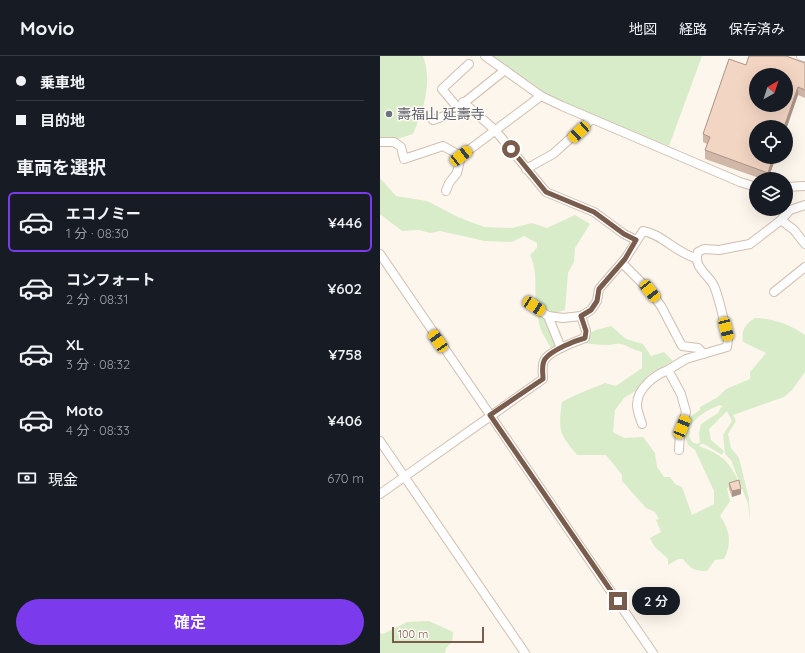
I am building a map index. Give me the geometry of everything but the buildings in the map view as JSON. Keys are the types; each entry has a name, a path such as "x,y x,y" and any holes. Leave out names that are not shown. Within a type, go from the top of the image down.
{"street":[{"path":"485,56 541,96 749,185"},
{"path":"801,56 805,57"},
{"path":"469,64 442,88 460,104 495,130 546,192 594,212 624,234 636,240"},
{"path":"434,120 450,114 460,104 505,70"},
{"path":"446,191 449,183 457,173 461,156 541,96"},
{"path":"526,169 553,154 592,119"},
{"path":"380,142 394,142 401,147 404,159 443,146 461,156"},
{"path":"793,187 805,186"},
{"path":"793,207 805,205"},
{"path":"642,424 637,403 646,385 657,375 686,359 727,347 728,340 714,286 698,265 696,258 698,252 704,249 719,250 750,244 781,220 783,216"},
{"path":"781,220 794,230 805,244"},
{"path":"534,306 548,316 563,318 581,316 591,310 597,301 599,289 622,263 643,231 651,232 685,255 696,258"},
{"path":"380,254 653,653"},
{"path":"622,263 650,291 661,306 682,346 698,348 704,354"},
{"path":"774,292 805,267"},
{"path":"548,316 561,348"},
{"path":"380,494 543,379 543,366 545,359 569,343 585,338 586,331 581,316"},
{"path":"668,370 681,394 686,412 680,434 679,450"},
{"path":"380,441 525,653"}],"green space":[{"path":"380,56 423,56 427,76 426,96 413,134 384,143 380,143"},
{"path":"491,56 702,56 669,146 578,110 546,94"},
{"path":"380,178 396,196 427,201 458,217 484,227 512,228 532,223 547,228 575,215 590,224 575,248 574,262 568,273 565,310 552,314 558,348 552,352 543,335 539,322 536,304 535,276 533,262 530,255 537,248 537,243 524,236 512,242 485,241 440,231 430,233 419,230 402,231 380,214"},
{"path":"755,318 775,321 787,325 805,335 805,372 792,390 784,397 733,415 736,421 728,434 731,448 739,458 749,499 750,521 748,504 731,460 725,454 723,435 732,421 727,411 709,429 711,440 724,451 722,455 704,444 699,446 714,452 729,464 740,484 727,488 730,501 720,516 729,537 727,553 724,559 715,560 707,571 693,569 683,559 678,559 668,565 668,559 654,546 650,538 661,532 656,520 659,519 655,512 646,508 622,481 622,475 606,455 577,455 566,442 560,426 562,402 605,383 616,386 642,368 642,352 621,344 601,345 579,342 578,338 596,330 611,326 626,339 643,344 651,356 664,352 673,361 648,375 642,387 624,398 615,410 613,432 624,438 643,437 655,453 657,467 664,477 670,477 675,484 682,487 692,515 714,504 714,491 695,450 688,445 685,437 684,426 691,416 700,410 700,407 718,397 726,389 750,379 750,372 766,353 743,342 744,328","holes":["720,405 724,408 721,407 718,413 701,424 699,433 700,442 697,444 692,442 689,436 689,427 692,423 711,409"]},
{"path":"429,621 453,632 452,642 446,648 445,653 380,653 380,633 383,634 407,622"}],"place":[{"name":"壽福山 延壽寺","path":"389,114"}],"route":[{"path":"511,149 546,192 594,212 624,234 636,240 625,259 599,289 597,301 591,310 581,316 586,331 585,338 569,343 545,359 543,366 543,379 490,415 618,601"}]}
